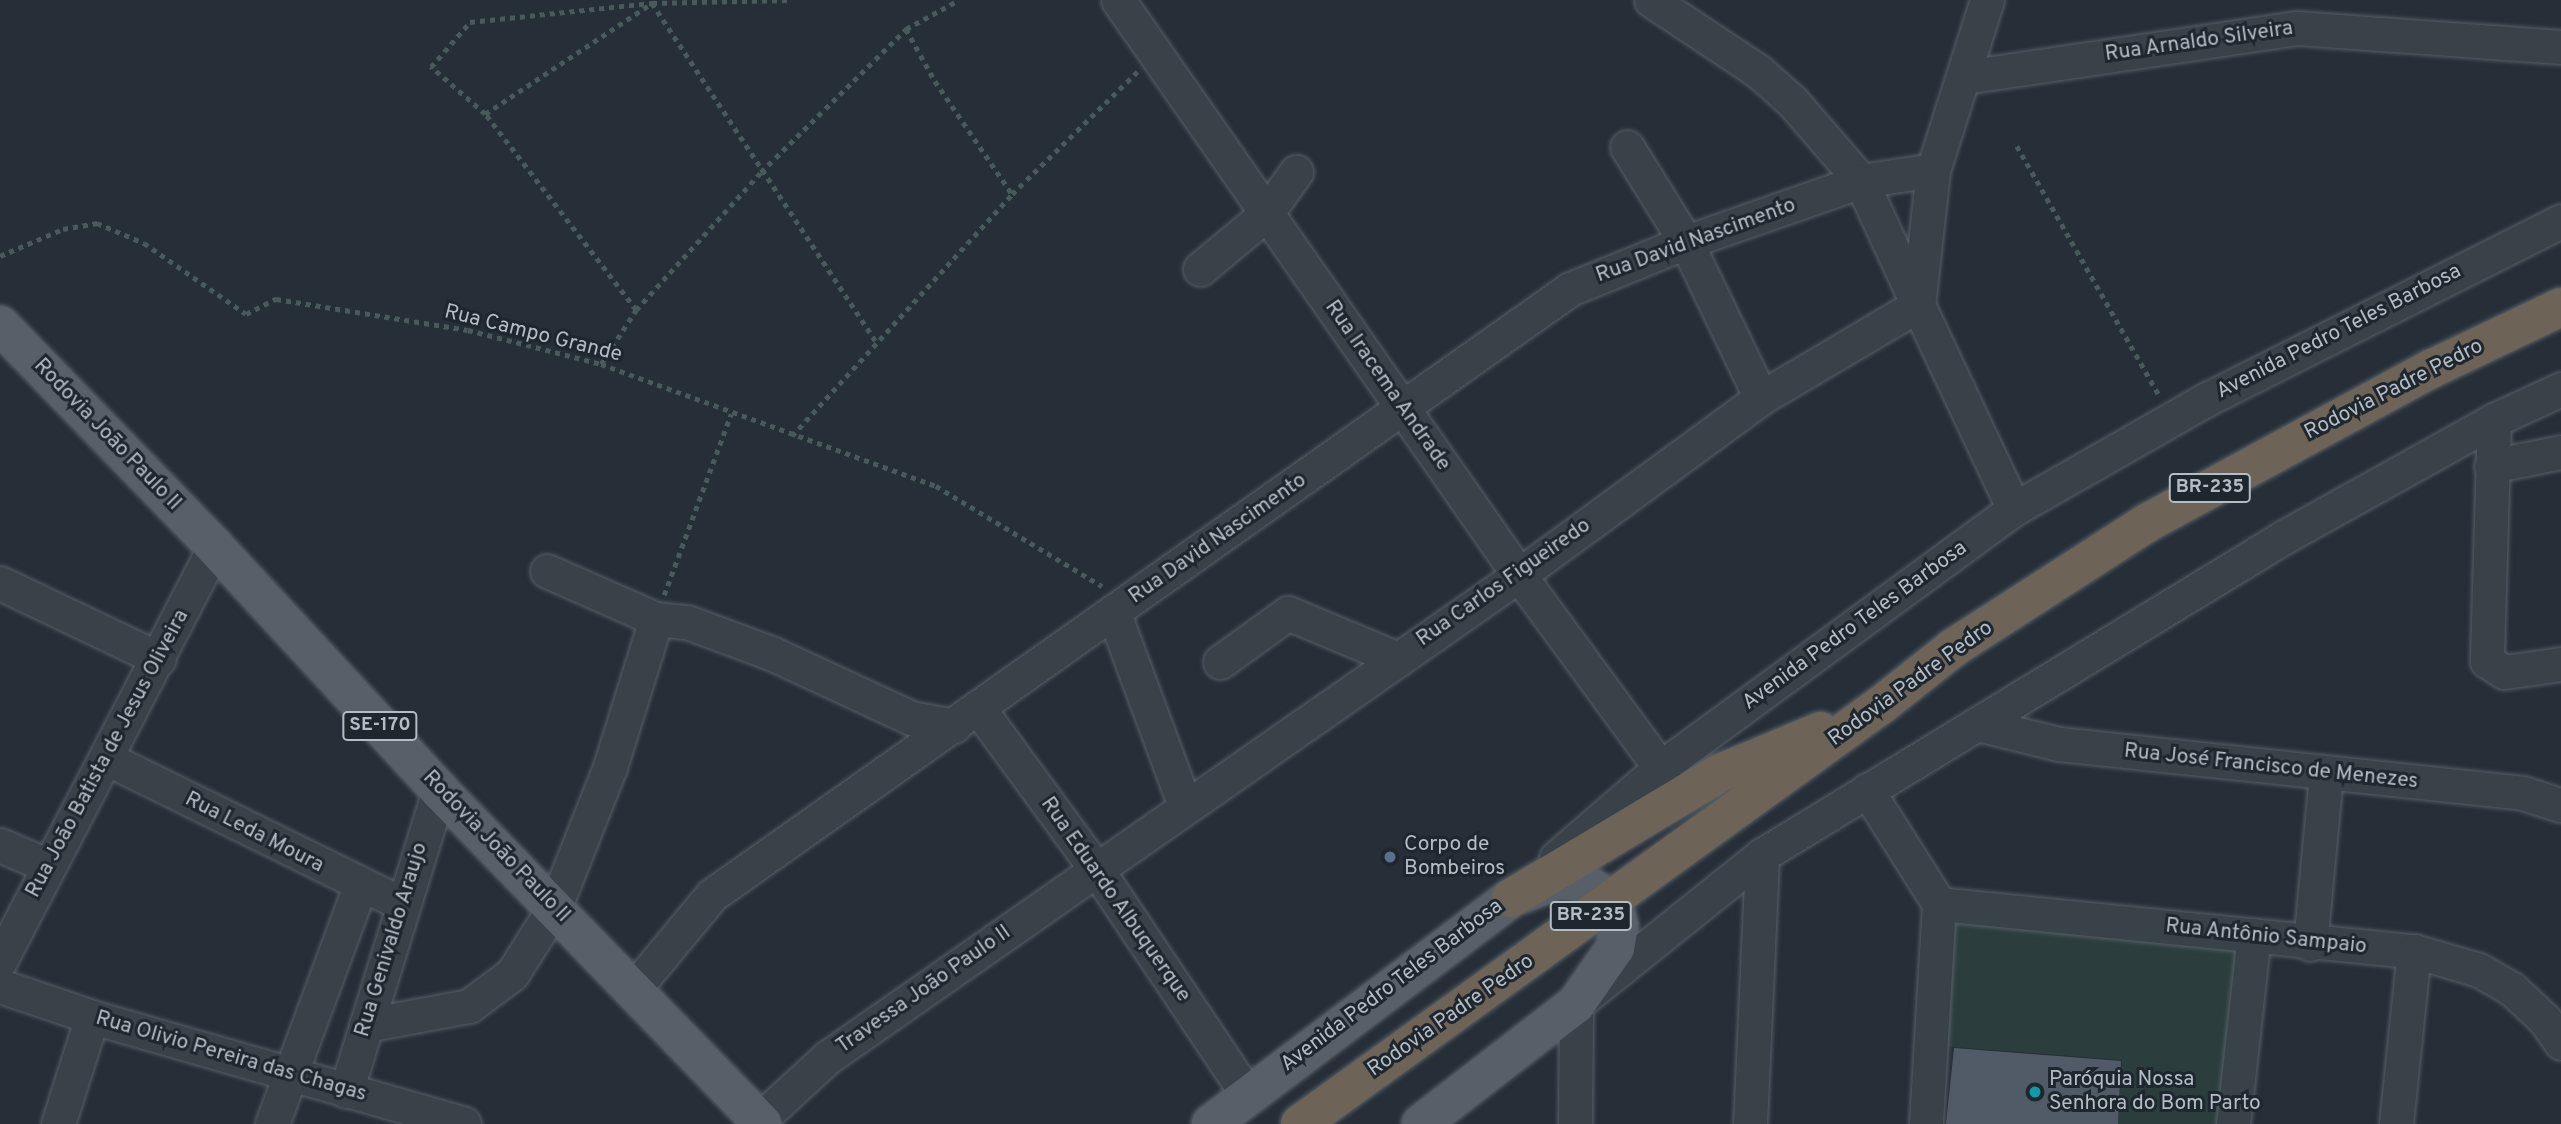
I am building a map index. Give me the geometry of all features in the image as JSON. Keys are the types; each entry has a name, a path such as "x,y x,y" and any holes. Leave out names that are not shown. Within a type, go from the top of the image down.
{"highway":[{"name":"Rodovia Padre Pedro","path":"1300,1124 1881,705 1953,649 2037,598 2147,523 2431,369 2561,307"},
{"path":"1511,898 1720,773 1881,705"},
{"path":"1322,1124 1345,1091"}],"main road":[{"name":"Rodovia João Paulo II","path":"0,325 215,547 439,790 555,906 760,1123"},
{"path":"1421,1124 1576,1004 1615,948 1619,926 1610,902 1583,882 1558,880 1511,898"},
{"name":"Avenida Pedro Teles Barbosa","path":"1211,1124 1247,1094 1511,898"}],"street":[{"name":"Rua Iracema Andrade","path":"1118,0 1519,575 1660,768"},
{"path":"1651,0 1766,78 1793,101 1861,181 2014,509"},
{"path":"1918,306 1933,170 1965,77 1987,0"},
{"name":"Rua Arnaldo Silveira","path":"1965,77 2297,28 2561,47"},
{"path":"1627,147 1686,242 1761,398"},
{"name":"Rua David Nascimento","path":"633,990 712,895 967,718 1570,289 1686,242 1861,181 1933,170"},
{"path":"1200,269 1266,214 1296,172"},
{"name":"Avenida Pedro Teles Barbosa","path":"1511,898 1660,768 2014,509 2172,419 2401,298 2561,221"},
{"name":"Rua Carlos Figueiredo","path":"1097,870 1519,575 1761,398 1918,306"},
{"path":"1575,1124 1576,1004 1762,855 1867,790 1981,725 2284,537 2494,420 2561,389"},
{"path":"2494,420 2487,661 2504,672 2561,664"},
{"path":"2491,466 2561,452"},
{"name":"Rua João Batista de Jesus Oliveira","path":"0,961 108,759 215,547"},
{"path":"547,570 656,619 710,629 911,718 967,718"},
{"path":"0,583 159,659"},
{"path":"1121,608 1185,806"},
{"path":"1220,662 1288,613 1398,659"},
{"path":"366,1025 469,1006 490,994 512,974 555,906 610,767 656,619"},
{"name":"Rua Eduardo Albuquerque","path":"967,718 1097,870 1247,1094"},
{"name":"Rua José Francisco de Menezes","path":"1981,725 2034,740 2326,774 2524,793 2561,805"},
{"name":"Rua Leda Moura","path":"108,759 360,886 401,903"},
{"path":"2310,944 2326,774"},
{"name":"Rua Genivaldo Araujo","path":"346,1091 401,903 439,790"},
{"path":"1867,790 1939,904 1926,1124"},
{"path":"0,845 49,866"},
{"path":"1750,1124 1762,855"},
{"name":"Travessa João Paulo II","path":"760,1123 828,1057 1097,870"},
{"path":"272,1124 288,1074 360,886"},
{"name":"Rua Antônio Sampaio","path":"1939,904 2254,935 2310,944 2414,951 2479,970 2512,989 2545,1020 2561,1043"},
{"path":"2233,1124 2254,935"},
{"path":"2396,1124 2414,951"},
{"name":"Rua Olivio Pereira das Chagas","path":"0,986 92,1017 464,1124"},
{"path":"58,1124 92,1017"}],"path":[{"path":"636,310 485,114 431,67 470,22 652,3 787,0"},
{"path":"601,364 636,310 761,172 906,29 959,0"},
{"path":"485,114 652,3"},
{"path":"652,3 761,172 876,341"},
{"path":"906,29 935,81 1012,194"},
{"path":"792,436 1012,194 1154,55"},
{"path":"2017,146 2172,419"},
{"name":"Rua Campo Grande","path":"0,256 63,229 97,223 144,243 246,314 276,299 468,330 601,364 731,414 936,486 1121,608"},
{"path":"656,619 731,414"}],"green space":[{"path":"1945,914 2250,936 2223,1124 2118,1124 2122,1060 1940,1046"}],"building":[{"name":"Paróquia Nossa Senhora do Bom Parto","path":"1954,1048 2121,1061 2118,1124 1946,1124"}],"place":[{"name":"Corpo de Bombeiros","path":"1390,857"},
{"name":"Paróquia Nossa Senhora do Bom Parto","path":"2035,1092"}]}
